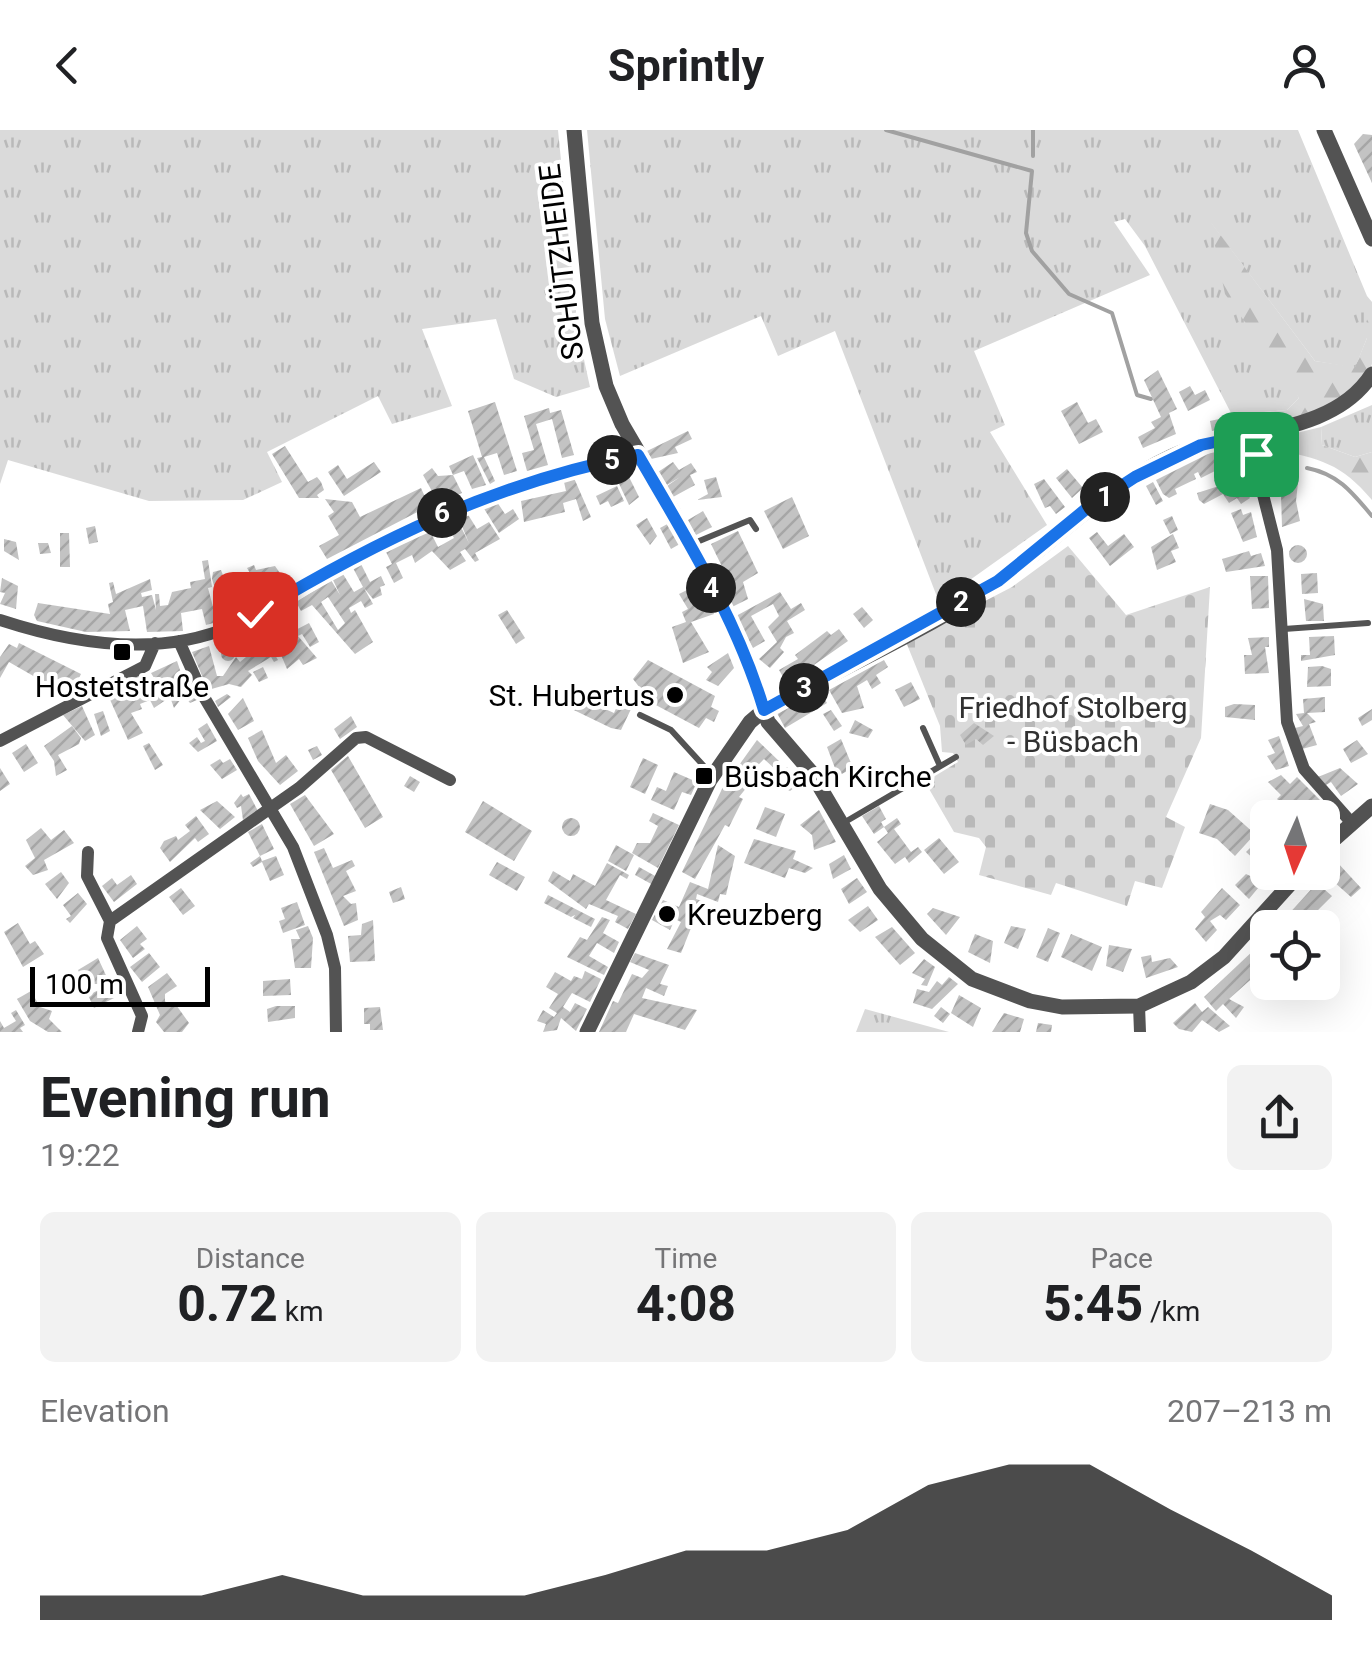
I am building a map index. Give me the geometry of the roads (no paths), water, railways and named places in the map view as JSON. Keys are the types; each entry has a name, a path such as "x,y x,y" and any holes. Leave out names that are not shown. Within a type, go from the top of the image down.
{"street":[{"name":"SCHÜTZHEIDE","path":"574,130 592,323 606,386 638,455"},
{"path":"1324,130 1372,238"},
{"path":"588,1032 713,776 750,722 764,710 998,581 1086,509 1135,477 1201,445 1319,416 1347,400 1372,374"},
{"path":"1248,435 1276,550 1287,722 1295,751 1350,822"},
{"path":"0,620 57,638 178,641 232,626 357,554 466,503 575,468 638,455 691,544 752,670 768,722 812,772 845,822 880,888 942,959 972,980 1030,1002 1062,1008 1139,1006 1191,982 1224,957 1285,890"},
{"path":"178,641 204,698 293,848 328,935 335,968 336,1032"},
{"path":"0,741 145,666 154,643"},
{"path":"110,920 270,808 356,738 366,738 450,780"},
{"path":"1340,832 1372,806"},
{"path":"88,852 87,876 110,920 107,938 142,1016 138,1032"},
{"path":"1139,1006 1140,1032"}],"lane":[{"path":"691,544 750,520 756,529"},
{"path":"1281,629 1368,624"},
{"path":"640,715 671,730 701,768 713,776"},
{"path":"923,728 940,766"},
{"path":"845,822 956,757"}],"waterway":[{"path":"886,130 1032,171 1026,233 1032,251 1069,294 1112,313 1137,395 1151,399"},
{"path":"1033,130 1033,156"},
{"path":"1307,468 1336,479 1372,516"}],"place":[{"name":"Hostetstraße","path":"122,652"},
{"name":"St. Hubertus","path":"675,695"},
{"name":"Büsbach Kirche","path":"704,776"},
{"name":"Kreuzberg","path":"667,914"}],"park label":[{"name":"Friedhof Stolberg - Büsbach","path":"1073,724"}]}
